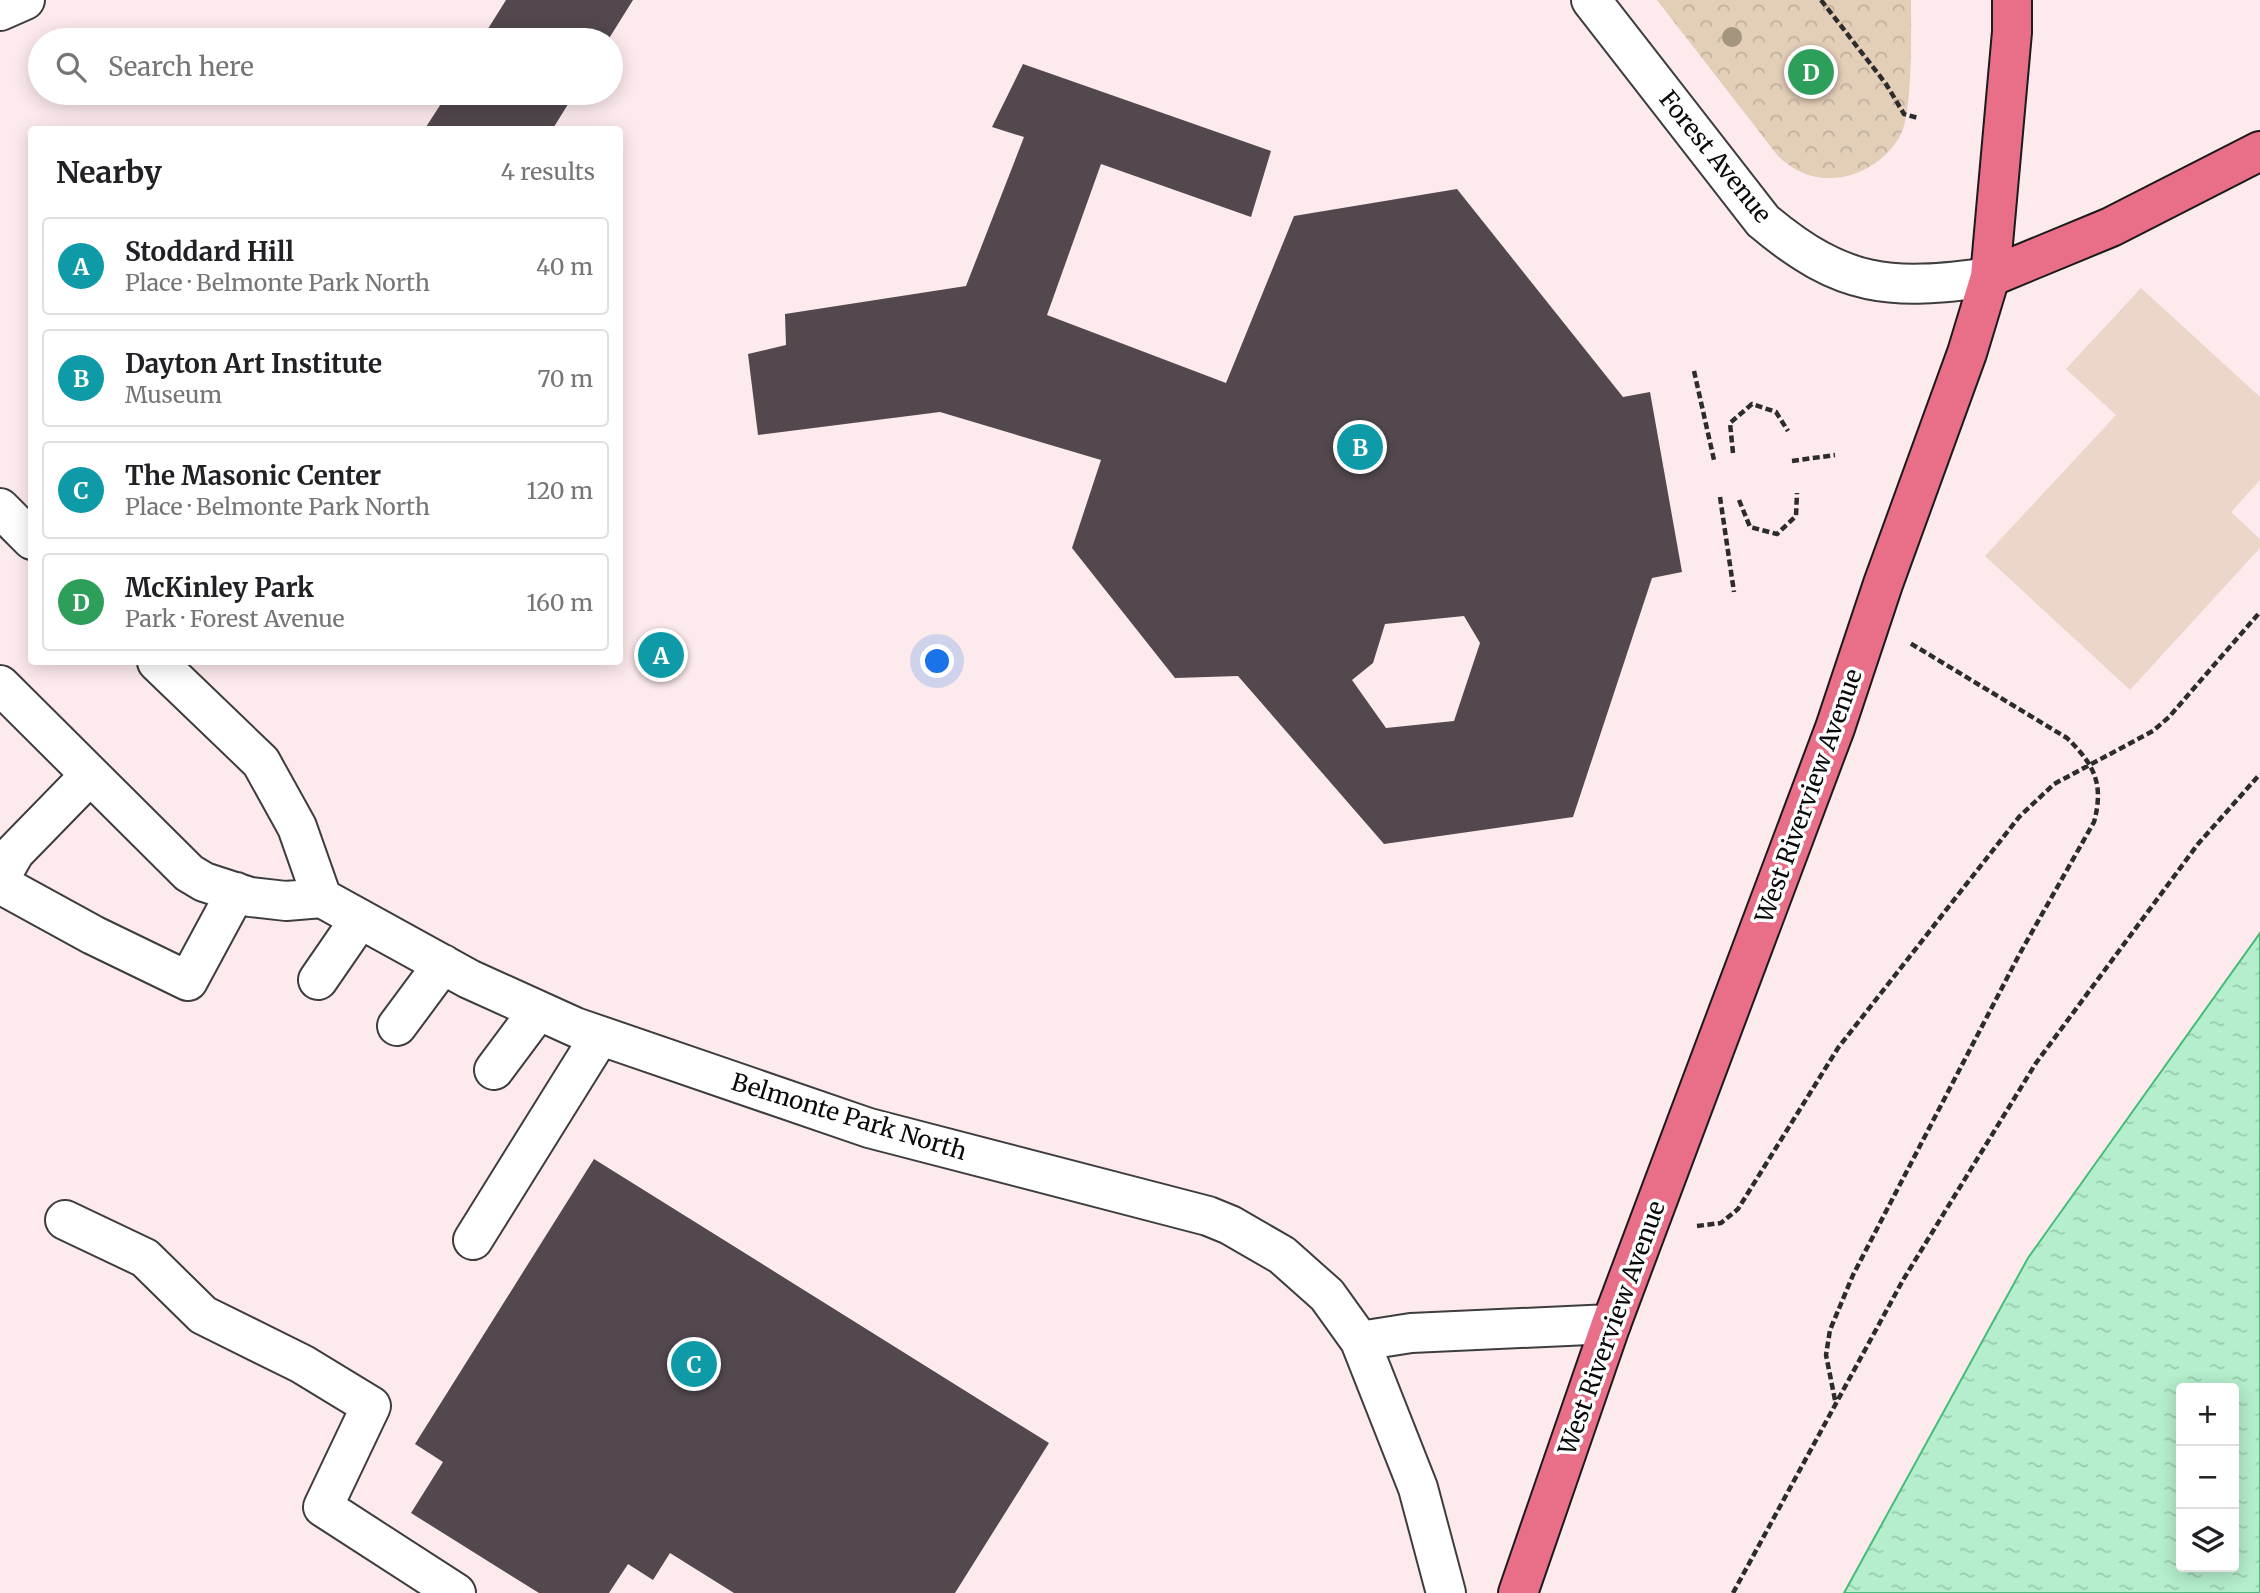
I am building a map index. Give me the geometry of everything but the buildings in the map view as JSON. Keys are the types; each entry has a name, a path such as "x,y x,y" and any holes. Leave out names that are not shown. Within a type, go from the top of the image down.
{"main road":[{"name":"West Riverview Avenue","path":"1518,1593 1611,1324 1835,728 1882,584 1967,354 1990,277 2012,32 2012,0"},
{"path":"1990,277 2111,227 2260,151"}],"street":[{"path":"0,11 25,0"},
{"name":"Forest Avenue","path":"1591,0 1763,221 1795,248 1867,281 1927,286 1990,277"},
{"path":"0,508 28,536"},
{"path":"0,685 189,873 250,897 286,901 322,898 297,827 261,762 160,665"},
{"path":"0,878 15,852 90,775"},
{"path":"0,884 93,935 188,981 236,892"},
{"name":"Belmonte Park North","path":"322,898 443,964 538,1011 600,1036 869,1128 1208,1216 1282,1255 1327,1295 1360,1341 1418,1488 1446,1593"},
{"path":"318,980 360,919"},
{"path":"397,1026 443,964"},
{"path":"494,1070 538,1011"},
{"path":"473,1240 600,1036"},
{"path":"65,1220 145,1258 203,1315 302,1364 371,1406 323,1507 456,1593"},
{"path":"1360,1341 1411,1333 1611,1324"}],"path":[{"path":"1821,0 1886,84 1904,114 1918,118"},
{"path":"1694,371 1714,460"},
{"path":"1733,453 1730,423 1752,404 1776,412 1788,431"},
{"path":"1792,461 1835,456"},
{"path":"1739,500 1750,527 1777,534 1796,516 1797,493"},
{"path":"1720,497 1734,592"},
{"path":"1697,1226 1721,1223 1738,1209 1838,1048 2019,817 2054,784 2152,731 2169,717 2260,612"},
{"path":"1835,1401 1826,1355 1839,1305 2018,955 2094,822 2100,801 2099,783 2079,750 2051,726 1910,643"},
{"path":"1733,1593 1903,1280 2036,1063 2198,844 2260,774"}],"green space":[{"path":"1657,0 1911,0 1908,107 1901,134 1885,155 1855,174 1828,178 1793,168 1778,156"}],"shaded area":[{"path":"2141,288 2260,397 2260,480 2231,512 2260,539 2260,548 2130,690 1985,556 2116,415 2066,369"}],"water":[{"path":"2260,933 2260,1593 1844,1593 2028,1258"}],"place":[{"name":"McKinley Park","path":"1811,72"},
{"name":"Dayton Art Institute","path":"1360,447"},
{"name":"Stoddard Hill","path":"661,655"},
{"name":"The Masonic Center","path":"694,1364"}]}
